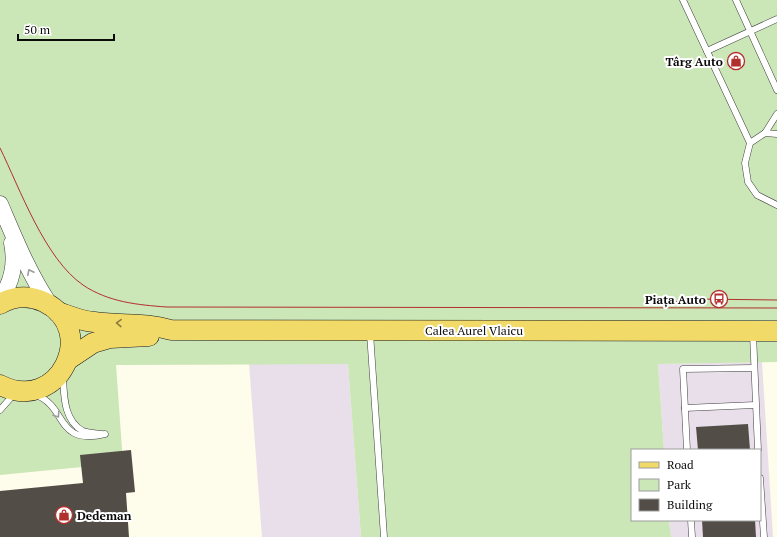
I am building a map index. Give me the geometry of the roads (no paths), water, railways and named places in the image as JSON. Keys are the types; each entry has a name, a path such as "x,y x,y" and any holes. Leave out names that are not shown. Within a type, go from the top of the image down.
{"main road":[{"name":"Calea Aurel Vlaicu","path":"0,304 9,299 23,297 37,299 54,309 88,322 154,324 171,330"},
{"path":"54,309 67,326 71,342 65,365"},
{"name":"Calea Aurel Vlaicu","path":"14,390 40,389 53,382 65,365 93,343 110,338 154,336 171,330 777,330"}],"street":[{"path":"0,204 35,283 54,309"},
{"path":"0,299 8,288 14,255 8,222"}],"lane":[{"path":"683,0 750,143 745,163 748,182 757,195 777,205"},
{"path":"736,0 777,90"},
{"path":"707,51 777,19"},
{"path":"750,143 765,133 777,114"},
{"path":"765,133 777,134"},
{"path":"370,329 384,537"},
{"path":"753,331 753,368 758,449"},
{"path":"0,410 14,390 41,397 51,406 65,426 81,437 93,437 105,434 84,431 73,423 64,404 65,365"},
{"path":"687,449 683,369 753,368"},
{"path":"685,408 756,405"},
{"path":"761,493 764,537"},
{"path":"691,521 692,537"}],"tram line":[{"path":"0,148 25,203 45,241 69,273 93,291 124,302 167,307 777,308"},
{"path":"667,303 695,299 777,300"}],"place":[{"name":"Târg Auto","path":"736,61"},
{"name":"Piața Auto","path":"719,299"},
{"name":"Dedeman","path":"64,515"}]}
